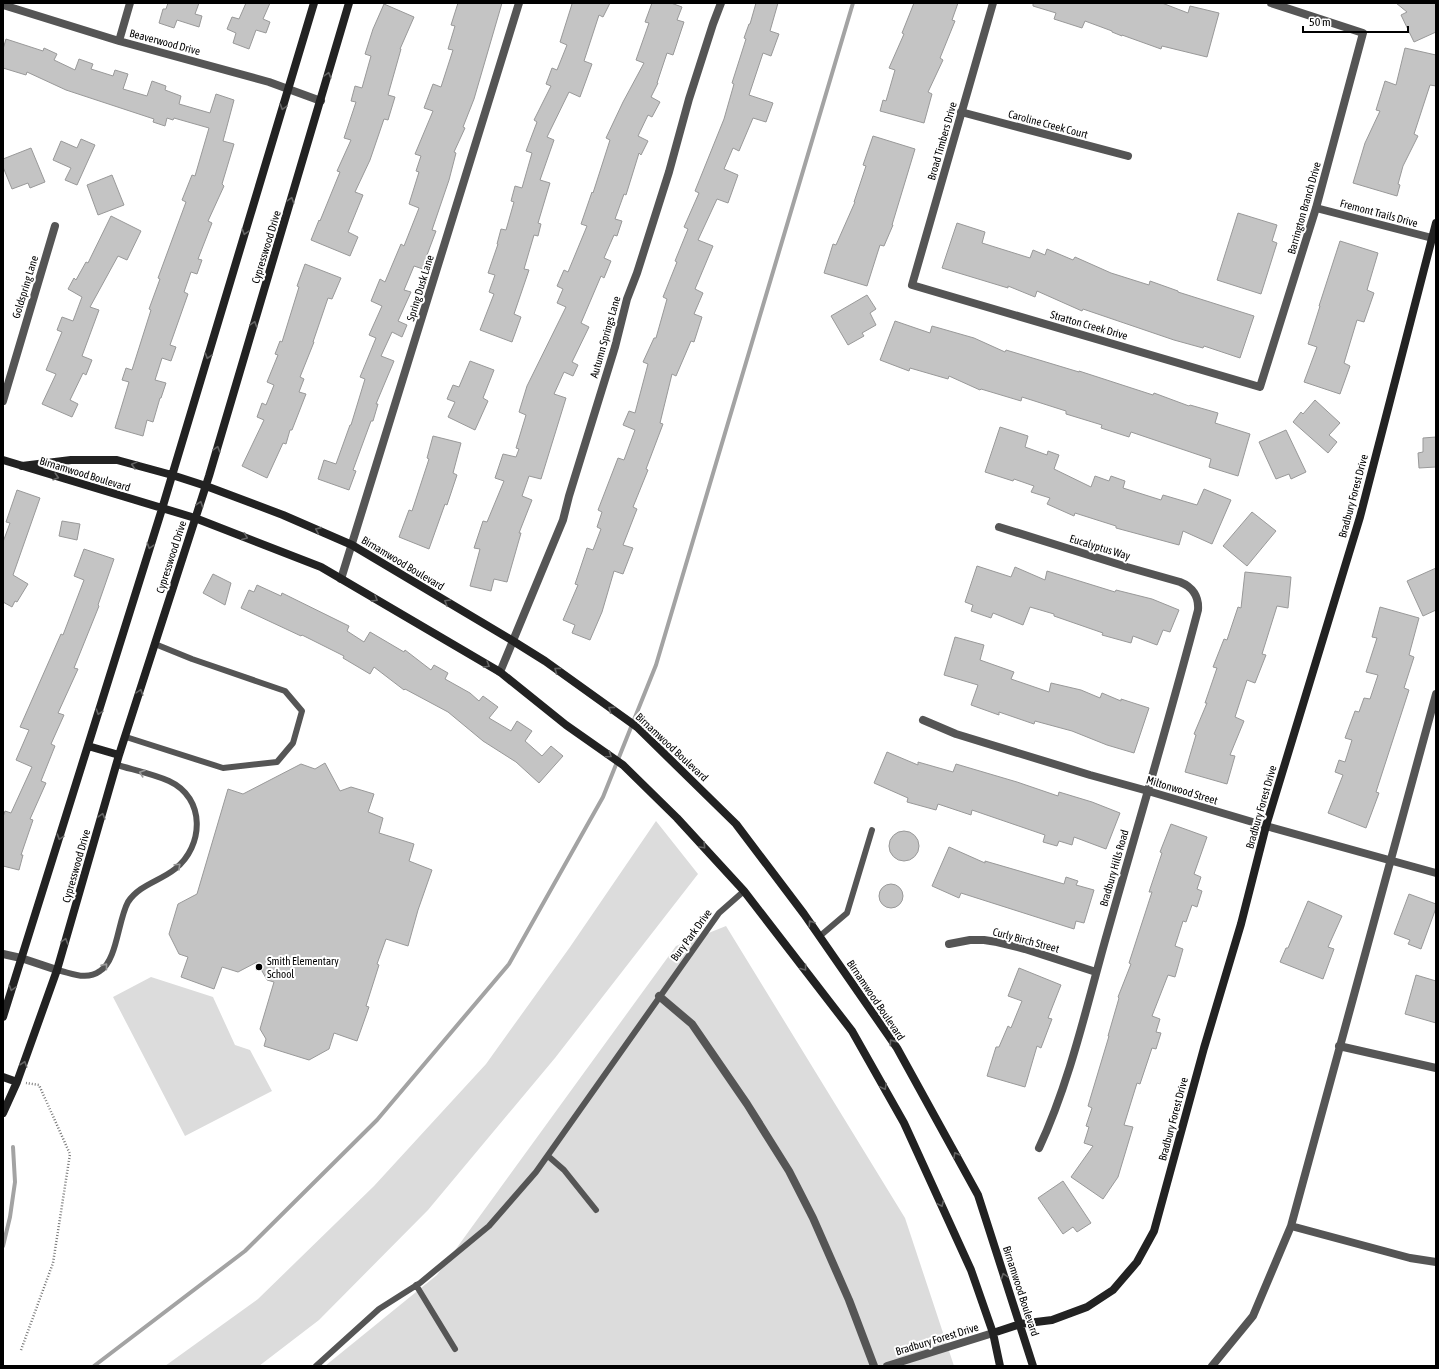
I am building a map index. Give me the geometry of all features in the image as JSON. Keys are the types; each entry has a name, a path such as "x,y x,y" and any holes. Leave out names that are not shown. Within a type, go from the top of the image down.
{"street":[{"path":"119,41 130,3"},
{"name":"Cypresswood Drive","path":"3,1017 162,509 314,3"},
{"name":"Cypresswood Drive","path":"3,1113 18,1082 57,970 119,755 206,486 349,3"},
{"name":"Spring Dusk Lane","path":"341,579 519,3"},
{"name":"Autumn Springs Lane","path":"500,672 563,520 615,347 626,299 637,273 669,172 689,99 721,3"},
{"name":"Broad Timbers Drive","path":"912,285 993,3"},
{"name":"Barrington Branch Drive","path":"1260,387 1316,208 1364,33 1271,3"},
{"name":"Beaverwood Drive","path":"3,5 119,41 269,82 321,101"},
{"name":"Caroline Creek Court","path":"961,112 1128,156"},
{"name":"Fremont Trails Drive","path":"1316,208 1434,238"},
{"name":"Bradbury Forest Drive","path":"887,1366 1020,1324 1052,1320 1087,1307 1114,1290 1137,1262 1154,1232 1204,1048 1241,924 1266,826 1360,517 1434,238 1436,223"},
{"name":"Goldspring Lane","path":"3,401 55,226"},
{"name":"Stratton Creek Drive","path":"912,285 1260,387"},
{"name":"Birnamwood Boulevard","path":"3,460 195,518 321,567 500,672 566,725 623,765 677,818 744,890 856,1037 904,1123 971,1270 993,1333 1000,1366"},
{"name":"Birnamwood Boulevard","path":"22,466 71,460 117,460 206,486 283,515 352,545 513,641 545,661 637,727 736,824 820,936 897,1048 978,1195 1033,1366"},
{"name":"Eucalyptus Way","path":"999,527 1180,582 1194,591"},
{"name":"Bradbury Hills Road","path":"1039,1148 1056,1111 1169,720 1198,610 1199,602 1194,591"},
{"path":"1212,1366 1253,1316 1291,1226 1436,694"},
{"name":"Miltonwood Street","path":"923,720 956,734 1090,775 1436,873"},
{"path":"88,746 119,755"},
{"name":"Curly Birch Street","path":"949,944 970,940 997,942 1026,949 1096,972"},
{"path":"3,954 21,958 57,970"},
{"path":"659,996 692,1024 747,1104 789,1171 840,1280 874,1366"},
{"path":"1339,1046 1436,1068"},
{"path":"3,1077 18,1082"},
{"path":"1291,1226 1410,1258 1436,1262"}],"lane":[{"path":"126,737 223,768 277,762 293,743 302,711 285,691 192,659 155,644"},
{"path":"57,970 86,977 94,975 104,969 111,958 128,902 139,890 174,870 188,854 194,844 197,831 197,819 194,807 181,790 170,782 117,765"},
{"path":"820,936 847,913 872,830"},
{"name":"Bury Park Drive","path":"316,1366 380,1308 416,1285 489,1226 548,1156 659,996 719,913 744,890"},
{"path":"548,1156 564,1170 596,1210"},
{"path":"416,1285 455,1349"}],"path":[{"path":"18,1082 39,1085 70,1154 53,1263 21,1350"}],"shaded area":[{"path":"656,821 698,874 555,1058 428,1210 319,1320 259,1366 165,1366 258,1299 374,1186 486,1064 570,947"},
{"path":"726,926 905,1218 954,1366 325,1366 437,1275 676,946"},
{"path":"151,977 213,997 235,1045 250,1050 272,1091 185,1136 113,997"}],"building":[{"path":"168,3 199,3 195,14 202,16 199,27 177,20 174,28 159,23 163,9 166,9"},
{"path":"246,3 270,3 263,19 270,22 266,33 256,30 249,49 233,43 236,33 227,29 232,17 239,19"},
{"path":"458,3 502,3 474,99 463,127 465,128 454,152 456,153 449,180 432,230 436,231 427,255 428,256 423,269 414,266 404,290 411,292 398,321 407,325 402,337 392,332 381,356 394,361 376,404 378,404 373,421 371,421 353,470 356,471 349,490 318,479 324,460 336,464 351,425 365,379 360,377 376,338 369,335 382,306 371,301 380,279 385,282 401,244 404,246 419,208 409,204 419,172 416,171 421,156 415,154 433,111 424,108 433,84 441,87 453,50 448,49 455,26 451,25"},
{"path":"570,3 610,3 603,17 599,15 584,61 592,64 580,97 569,92 547,137 554,140 540,180 550,183 538,223 541,224 538,236 534,235 524,269 529,270 514,314 521,317 512,342 480,330 494,294 489,292 495,275 488,273 498,244 501,229 506,230 514,202 511,201 515,186 522,188 532,153 526,151 537,122 534,120 551,86 546,84 552,68 557,70 567,45 560,42 572,4"},
{"path":"652,3 671,3 682,7 677,20 684,22 673,55 667,53 658,83 651,97 660,102 652,117 648,115 638,136 648,141 641,155 639,153 626,195 624,194 615,219 622,221 617,236 614,235 604,258 611,261 604,278 601,276 581,323 589,327 572,362 578,365 573,376 564,372 554,394 566,398 541,479 529,476 522,496 532,500 519,533 521,533 507,582 494,579 491,591 470,586 480,549 474,548 483,521 487,522 504,481 495,478 503,454 516,457 519,449 516,448 526,415 519,412 527,386 566,307 557,303 563,289 557,286 564,270 568,272 587,226 581,224 592,192 593,193 610,140 606,138 644,63 636,60 649,23 645,22"},
{"path":"756,3 778,3 770,31 779,34 771,56 763,53 749,95 773,103 766,122 753,118 739,151 733,148 724,169 738,175 728,203 717,199 698,240 713,246 695,289 703,293 694,314 702,317 694,342 691,341 676,376 672,374 660,423 663,424 646,469 648,470 633,507 637,509 623,545 633,548 623,574 614,571 602,612 590,640 572,633 575,625 563,620 578,585 575,584 587,548 593,550 601,529 597,527 602,512 598,510 618,458 624,460 635,430 623,425 629,411 635,413 648,364 643,362 654,338 656,338 667,299 663,297 688,229 684,227 699,193 695,191 724,119 734,84 732,83 746,39 744,38"},
{"path":"914,3 958,3 952,20 955,21 940,58 943,60 928,92 932,94 924,123 880,111 883,100 886,101 895,70 889,68 904,34 902,33"},
{"path":"1033,3 1162,3 1188,13 1190,6 1219,13 1207,57 1162,46 1161,49 1122,36 1085,21 1082,28 1054,19 1056,13 1033,6"},
{"path":"1396,3 1436,3 1436,32 1414,42 1401,15 1407,12"},
{"path":"384,4 414,17 400,49 388,95 395,97 388,120 384,119 370,160 355,192 363,195 348,232 358,237 350,256 311,240 340,172 337,171 351,140 344,138 356,102 351,101 355,86 362,88 371,56 365,54 373,29"},
{"path":"6,39 43,51 44,48 57,54 54,60 75,70 79,59 93,64 91,69 113,76 115,70 128,74 123,89 147,96 152,81 166,86 165,90 181,96 179,104 210,113 216,94 234,100 223,141 234,144 222,184 224,186 208,221 212,223 198,259 202,260 197,274 191,272 184,292 188,294 170,345 176,347 171,361 162,358 155,380 166,383 153,422 147,420 143,436 115,428 129,382 122,380 126,368 132,370 151,310 149,309 160,279 158,278 186,202 182,200 192,175 195,176 209,128 174,118 173,120 167,118 165,126 153,122 154,119 66,90 27,72 26,75 3,68 3,49"},
{"path":"1405,48 1436,55 1436,86 1430,85 1414,134 1418,136 1403,166 1398,184 1400,185 1397,196 1353,183 1365,143 1380,111 1376,110 1385,81 1396,85"},
{"path":"873,136 915,149 893,225 884,246 880,245 867,286 824,273 833,244 836,245 855,202 866,166 863,165"},
{"path":"81,139 95,145 77,185 65,180 71,168 53,160 61,141 77,148"},
{"path":"31,148 45,182 30,188 28,183 12,189 3,167 3,159"},
{"path":"112,175 124,205 98,215 87,185"},
{"path":"1238,213 1277,225 1272,241 1277,243 1261,294 1217,280"},
{"path":"111,216 141,231 127,260 118,256 90,307 99,310 82,356 92,360 86,375 83,373 70,400 78,404 72,417 42,404 56,374 46,370 62,332 57,330 62,317 73,321 82,297 68,289 74,278 76,280 86,262 88,263"},
{"path":"957,223 985,232 982,243 1030,258 1033,250 1045,255 1047,249 1073,260 1075,257 1111,273 1149,285 1150,281 1178,292 1254,316 1240,358 1204,346 1203,348 1174,340 1083,309 1082,311 1037,291 1035,297 1008,286 1008,288 942,268"},
{"path":"1340,241 1378,253 1367,290 1374,293 1364,322 1357,320 1344,363 1350,366 1340,394 1304,382 1317,347 1308,344"},
{"path":"305,264 341,278 332,299 328,298 314,342 300,377 304,379 299,392 306,394 292,430 290,430 286,444 283,443 267,478 242,466 264,420 257,417 262,403 266,405 274,385 267,382 278,355 275,354 280,341 282,342 299,287 297,286"},
{"path":"867,295 876,309 870,313 876,325 862,333 864,336 848,345 831,316"},
{"path":"895,321 930,333 932,326 974,338 1005,352 1006,350 1079,371 1153,395 1154,393 1189,406 1190,405 1218,413 1215,423 1250,434 1238,476 1209,467 1211,459 1131,432 1129,437 1101,428 1102,425 1066,414 1066,411 1022,397 1021,401 981,389 980,390 949,376 948,379 910,368 909,371 880,360"},
{"path":"470,361 494,370 483,398 488,401 475,430 448,417 455,402 447,399 453,385 459,387"},
{"path":"1315,400 1340,423 1329,435 1337,442 1328,453 1293,422 1301,412 1303,414"},
{"path":"1000,427 1028,436 1025,447 1047,455 1048,451 1059,455 1054,469 1091,487 1095,476 1109,481 1111,476 1125,481 1123,488 1161,500 1163,495 1197,505 1204,489 1231,500 1212,544 1183,531 1179,545 1116,528 1116,526 1075,513 1074,516 1047,504 1050,498 1031,492 1034,486 1014,479 1013,481 985,472"},
{"path":"1286,430 1306,472 1291,479 1289,474 1276,479 1259,442"},
{"path":"433,436 461,443 453,473 457,475 447,505 445,504 429,549 399,537 409,510 412,511 429,459 427,458"},
{"path":"1436,437 1436,467 1419,468 1418,453 1423,452 1423,438"},
{"path":"17,490 40,498 13,575 28,584 17,602 15,601 12,607 3,602 3,542 10,523 6,522"},
{"path":"1252,512 1276,531 1247,566 1223,546"},
{"path":"62,521 80,524 77,540 59,536"},
{"path":"84,549 114,559 98,605 99,606 74,668 78,669 58,713 64,715 51,744 55,746 41,781 46,783 30,819 33,820 21,855 23,855 19,870 3,866 3,817 5,811 11,813 32,767 16,760 29,730 20,727 61,634 63,635 84,580 74,576"},
{"path":"977,566 1011,577 1015,567 1045,580 1047,571 1115,592 1116,590 1152,599 1179,610 1170,632 1163,630 1157,645 1133,636 1131,643 1102,635 1103,633 1054,616 1054,614 1030,607 1023,625 993,613 991,618 971,611 973,605 965,602"},
{"path":"1436,568 1436,610 1423,616 1407,581"},
{"path":"1245,572 1291,577 1288,608 1277,606 1262,654 1266,655 1255,683 1247,680 1235,717 1244,721 1230,755 1235,756 1227,784 1185,772 1196,735 1194,734 1207,703 1205,703 1217,668 1213,667 1224,639 1227,640 1238,607 1241,608"},
{"path":"213,574 231,583 225,605 203,593"},
{"path":"257,585 281,596 282,593 349,626 347,631 364,642 370,632 404,652 405,650 431,670 434,665 448,673 445,679 470,693 479,701 483,696 498,707 489,718 511,731 517,721 532,731 525,741 542,756 551,746 563,756 539,783 516,762 483,741 448,712 405,689 404,690 374,667 370,674 343,658 344,656 302,635 301,636 241,608 249,590 254,592"},
{"path":"1380,607 1419,618 1409,655 1414,657 1404,688 1409,690 1376,792 1379,793 1366,828 1328,813 1343,775 1335,772 1339,760 1345,762 1352,740 1345,738 1355,711 1359,712 1364,698 1370,699 1378,675 1366,672 1377,638 1372,637"},
{"path":"955,637 984,645 980,660 1014,672 1011,679 1049,692 1051,683 1081,690 1100,698 1102,693 1121,701 1121,699 1149,708 1134,753 1107,745 1072,731 1035,721 1034,724 999,712 999,715 971,705 978,685 944,675"},
{"path":"887,752 918,765 918,762 953,772 956,764 1058,796 1059,792 1092,802 1120,813 1106,849 1074,837 1072,845 1059,841 1057,846 1043,842 1045,835 972,810 971,815 938,804 936,810 907,802 908,798 874,783"},
{"path":"325,763 340,791 351,787 374,794 368,812 383,818 379,833 414,844 409,861 432,870 418,910 408,946 386,939 377,964 379,965 366,1006 369,1007 357,1041 334,1033 329,1049 309,1060 264,1046 266,1039 260,1029 274,982 267,980 257,962 238,972 222,967 214,989 181,977 188,957 179,954 169,934 178,904 197,894 228,789 243,794 301,764 315,769"},
{"path":"1171,824 1207,837 1194,874 1201,877 1197,889 1202,891 1197,907 1192,905 1186,922 1183,921 1175,946 1183,949 1175,977 1168,975 1152,1016 1160,1019 1156,1032 1161,1033 1156,1049 1152,1048 1140,1084 1137,1083 1124,1125 1133,1127 1118,1177 1103,1199 1071,1177 1093,1146 1084,1143 1089,1127 1086,1126 1092,1108 1088,1106 1109,1036 1118,997 1131,964 1129,963 1152,892 1149,892 1162,853 1160,852"},
{"path":"904,831 915,835 919,846 915,857 904,861 893,857 889,846 893,835"},
{"path":"949,847 985,863 985,861 1064,884 1066,877 1078,881 1076,885 1094,890 1084,923 1076,921 1074,929 961,893 959,898 932,886"},
{"path":"891,884 900,887 903,896 900,905 891,908 882,905 879,896 882,887"},
{"path":"1409,894 1436,904 1436,908 1421,949 1408,944 1410,940 1394,934"},
{"path":"1308,901 1342,916 1328,947 1334,949 1323,979 1280,962 1286,948 1288,948"},
{"path":"1019,968 1061,985 1048,1018 1052,1019 1041,1048 1037,1046 1025,1087 987,1076 996,1047 999,1047 1008,1026 1011,1028 1022,1001 1008,996"},
{"path":"1416,975 1436,981 1436,1023 1405,1014"},
{"path":"1063,1181 1091,1223 1077,1232 1073,1227 1063,1234 1038,1198"}],"waterway":[{"path":"94,1366 245,1251 377,1120 509,964 603,797 656,665 853,3"},
{"path":"3,1246 10,1217 15,1182 13,1147"}],"place":[{"name":"Smith Elementary School","path":"259,967"}]}
